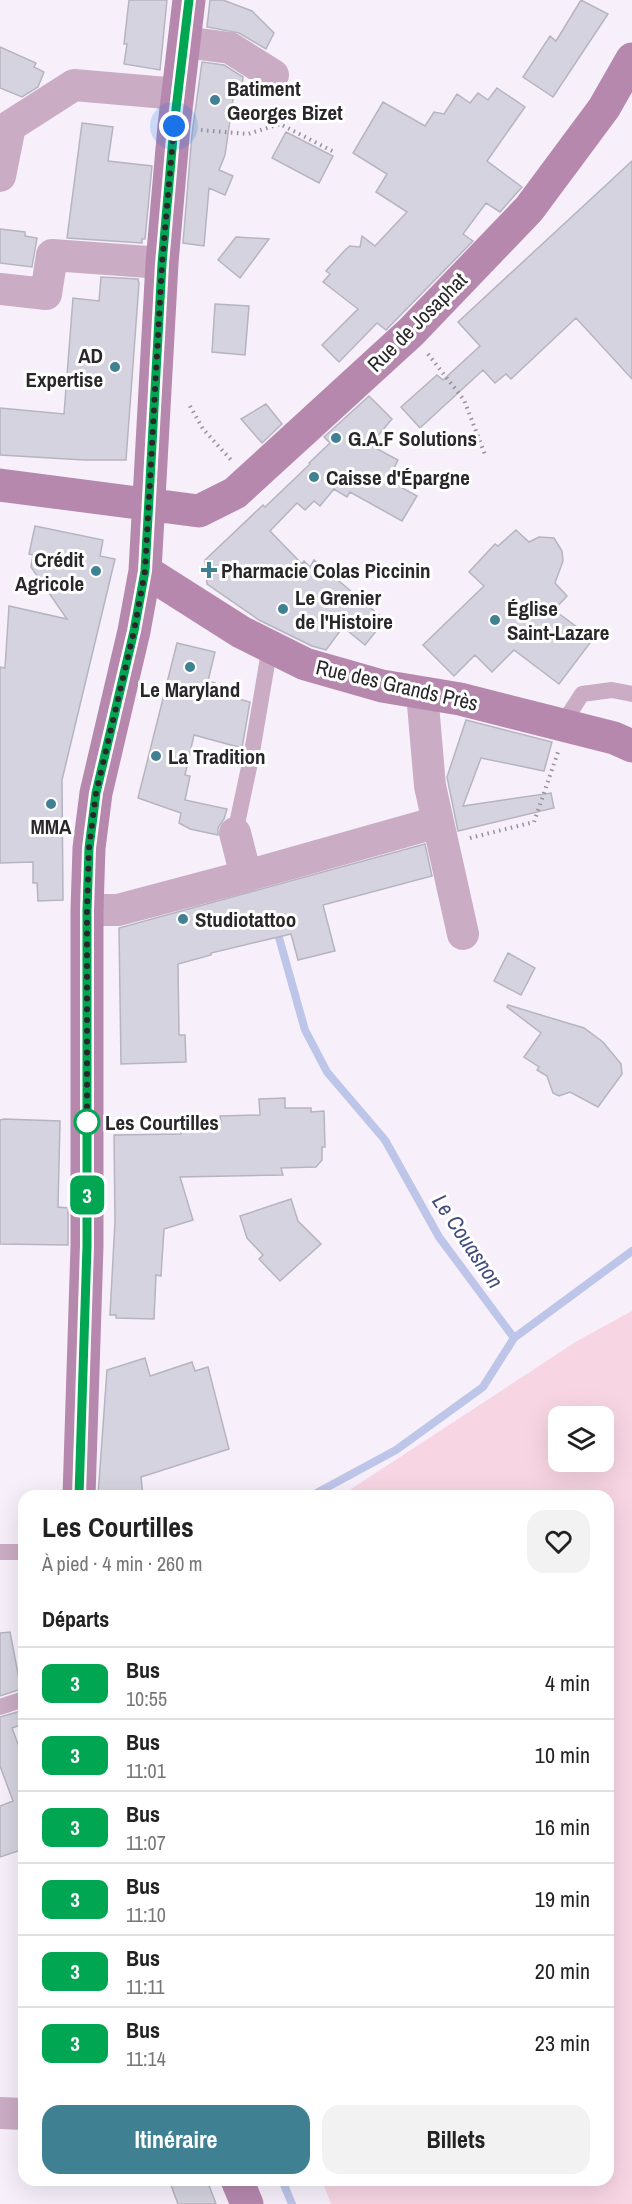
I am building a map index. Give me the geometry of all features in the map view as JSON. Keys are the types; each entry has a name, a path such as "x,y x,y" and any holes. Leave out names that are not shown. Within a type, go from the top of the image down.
{"main road":[{"path":"79,1490 87,1246 89,848 96,793 134,631 145,571 162,264 174,126 189,0"},
{"name":"Rue de Josaphat","path":"0,485 199,511 235,493 411,332 529,210 604,108 632,59"},
{"name":"Rue des Grands Près","path":"145,571 241,632 305,664 382,686 460,699 561,735 614,738 632,746"},
{"path":"240,2186 247,2204"}],"street":[{"path":"184,42 230,48 273,75"},
{"path":"0,176 10,126 74,85 178,94"},
{"path":"0,289 46,294 52,255 162,264"},
{"path":"422,693 430,786 463,933"},
{"path":"235,833 246,876"},
{"path":"87,910 118,910 246,876 441,833"},
{"path":"0,2113 18,2114"}],"lane":[{"path":"235,833 251,758 270,646"},
{"path":"561,735 582,694 612,690 632,694"},
{"path":"0,1552 18,1552"},
{"path":"0,1707 18,1701"}],"path":[{"path":"174,126 249,134 280,124 334,152"},
{"path":"411,332 464,400 486,457"},
{"path":"190,405 203,429 249,480"},
{"path":"441,833 534,822 561,735"}],"shaded area":[{"path":"632,1311 632,2204 331,2204 324,2186 614,2186 614,1490 350,1490 577,1341"}],"building":[{"path":"129,0 167,0 160,70 124,64"},
{"path":"210,0 223,0 252,11 274,33 266,49 239,33 207,27"},
{"path":"581,0 608,14 553,97 523,77 550,36 556,41"},
{"path":"0,47 36,63 34,67 44,72 38,87 22,97 0,88"},
{"path":"202,62 224,65 243,77 242,86 235,85 225,155 219,170 233,176 225,195 209,188 204,246 183,243 192,134"},
{"path":"497,88 525,107 487,161 522,187 500,212 486,203 463,234 473,241 386,330 377,323 339,362 322,345 358,309 323,282 330,274 326,271 350,246 360,247 362,236 375,246 407,212 376,192 387,174 353,153 383,102 425,126 434,112 444,114 457,94 470,103 478,93 488,100"},
{"path":"82,123 113,127 108,161 152,166 145,239 142,239 142,243 67,238"},
{"path":"286,132 333,156 319,183 272,158"},
{"path":"632,161 632,379 576,318 511,379 506,374 495,383 483,370 420,428 401,407 437,375 443,380 480,346 458,322"},
{"path":"0,229 25,232 25,236 37,238 32,267 0,263"},
{"path":"236,237 269,239 240,278 218,260"},
{"path":"101,277 138,279 139,283 126,460 0,455 0,408 64,414 73,298 99,301"},
{"path":"215,304 249,306 245,355 212,352"},
{"path":"369,396 392,419 370,445 398,460 388,480 417,496 402,521 350,492 347,497 334,489 320,506 314,501 305,510 297,503 270,531 302,564 304,561 310,567 314,560 385,620 365,645 343,627 326,650 312,646 259,620 207,584 205,560 310,464 330,443 324,437"},
{"path":"266,404 282,424 262,443 241,419"},
{"path":"35,526 103,540 100,556 115,559 62,780 63,900 38,901 37,883 33,883 33,862 0,863 0,667 5,668 9,606 67,619 31,567 33,555 29,554"},
{"name":"Église Saint-Lazare","path":"516,530 529,542 539,537 554,538 562,551 563,561 555,583 567,596 554,610 593,639 559,684 514,650 492,672 475,655 454,676 423,645 484,586 469,572 495,544 498,546"},
{"path":"177,643 215,652 208,681 215,683 212,692 250,702 242,748 194,735 185,775 190,776 185,800 227,809 218,828 218,835 190,829 179,823 181,813 138,798"},
{"path":"466,720 552,742 544,771 481,758 463,806 551,793 554,808 458,831 447,777"},
{"path":"425,844 432,876 323,905 335,951 298,960 291,934 211,953 211,955 178,964 179,1035 185,1035 186,1062 121,1064 119,928"},
{"path":"508,953 535,968 521,995 494,981"},
{"path":"508,1005 584,1028 603,1042 621,1064 622,1074 598,1107 570,1092 559,1096 553,1093 547,1076 537,1070 539,1067 524,1057 541,1033 507,1007"},
{"path":"285,1098 285,1108 311,1108 311,1112 324,1111 325,1147 322,1147 322,1160 316,1167 281,1168 283,1175 180,1177 193,1220 164,1229 161,1276 156,1275 154,1319 116,1318 116,1315 110,1315 115,1221 114,1135 181,1134 181,1128 194,1128 194,1122 221,1122 220,1116 260,1115 259,1099"},
{"path":"0,1120 60,1121 58,1207 68,1208 68,1245 0,1244"},
{"path":"291,1199 298,1221 321,1244 280,1281 259,1259 263,1255 247,1238 240,1216"},
{"path":"145,1358 150,1376 192,1362 195,1371 208,1367 229,1449 141,1477 142,1490 98,1490 107,1370"},
{"path":"10,1632 18,1673 18,1690 0,1696 0,1633"},
{"path":"18,1712 18,1726 12,1728 18,1744 18,1851 0,1857 0,1806 13,1801 0,1766 0,1717"},
{"path":"171,2186 209,2186 216,2204 178,2204"}],"waterway":[{"name":"Le Couasnon","path":"278,934 305,1030 327,1072 385,1140 439,1237 514,1338"},
{"name":"Le Couasnon","path":"322,1490 396,1450 483,1387 514,1338 632,1251"},
{"name":"Le Couasnon","path":"284,2186 292,2204"}],"bus line":[{"name":"3","path":"79,1490 87,1246 89,848 96,793 134,631 145,571 162,264 174,126 189,0"}],"place":[{"name":"Batiment Georges Bizet","path":"215,100"},
{"name":"AD Expertise","path":"115,367"},
{"name":"G.A.F Solutions","path":"336,438"},
{"name":"Caisse d'Épargne","path":"314,477"},
{"name":"Pharmacie Colas Piccinin","path":"209,570"},
{"name":"Crédit Agricole","path":"96,571"},
{"name":"Le Grenier de l'Histoire","path":"283,609"},
{"name":"Église Saint-Lazare","path":"495,620"},
{"name":"Le Maryland","path":"190,667"},
{"name":"La Tradition","path":"156,756"},
{"name":"MMA","path":"51,804"},
{"name":"Studiotattoo","path":"183,919"},
{"name":"Les Courtilles","path":"87,1122"}],"route":[{"path":"87,1122 87,1125 89,848 96,793 134,631 145,571 162,264 174,126"}]}
